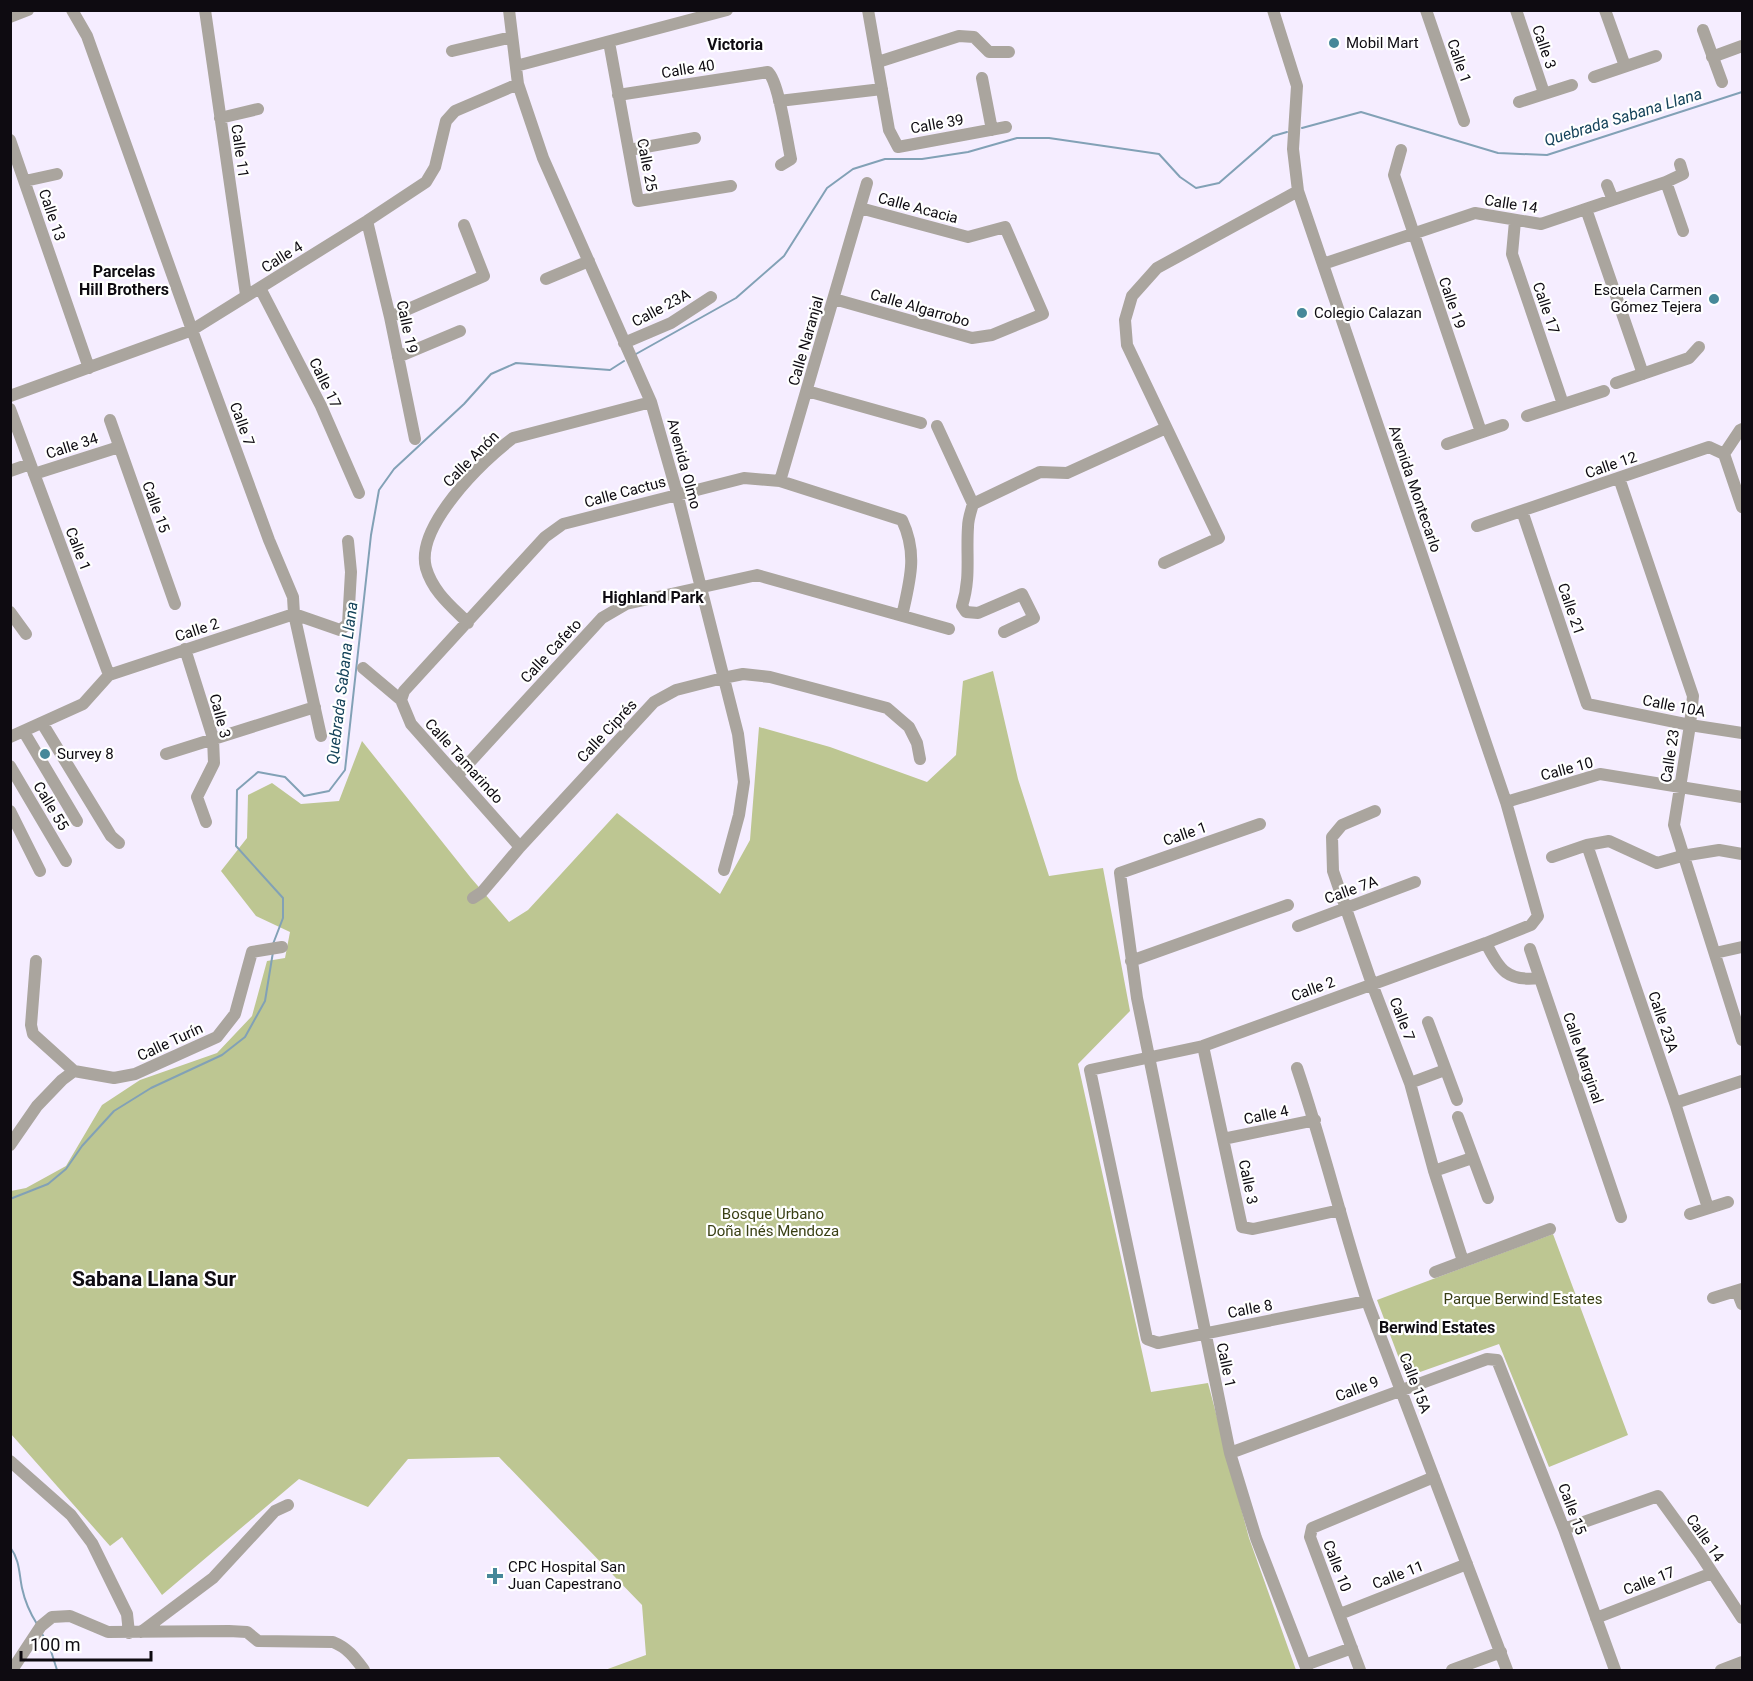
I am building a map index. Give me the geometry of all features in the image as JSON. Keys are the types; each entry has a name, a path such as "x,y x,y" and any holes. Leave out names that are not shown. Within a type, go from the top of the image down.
{"street":[{"path":"10,17 28,10"},
{"name":"Calle 7","path":"72,10 87,36 265,529 293,597 294,614 321,736"},
{"name":"Calle 11","path":"205,10 246,295"},
{"path":"509,10 518,84"},
{"path":"516,66 727,10"},
{"name":"Calle 39","path":"868,10 889,130 898,147 1006,128"},
{"name":"Calle 1","path":"1426,10 1464,121"},
{"name":"Calle 3","path":"1516,10 1544,93"},
{"path":"1605,10 1625,66"},
{"name":"Avenida Montecarlo","path":"1277,12 1297,86 1293,149 1298,191 1506,802 1538,916 1531,925 1486,943"},
{"path":"1703,30 1722,82"},
{"path":"878,62 959,36 974,37 989,52 1009,52"},
{"path":"452,51 512,37"},
{"name":"Calle 25","path":"609,42 638,201 730,186"},
{"path":"1712,57 1743,46"},
{"path":"1594,77 1656,56"},
{"name":"Calle 40","path":"618,95 768,72 779,101 791,159 781,165"},
{"path":"982,78 992,130"},
{"name":"Calle 4","path":"10,396 192,330 426,182 435,167 446,121 455,111 518,84"},
{"name":"Avenida Olmo","path":"518,84 543,158 651,402 677,494 738,734 744,782 724,870"},
{"path":"1519,102 1572,85"},
{"path":"779,101 882,89"},
{"path":"220,118 258,109"},
{"path":"629,150 695,138"},
{"name":"Calle 13","path":"10,140 88,368"},
{"name":"Calle 19","path":"1401,150 1394,176 1480,432"},
{"path":"1680,164 1683,174 1666,182 1683,231"},
{"path":"25,182 57,174"},
{"name":"Calle 14","path":"1323,264 1475,213 1541,224 1666,182"},
{"name":"Calle Naranjal","path":"780,481 867,183"},
{"path":"1607,185 1613,200"},
{"path":"1164,563 1219,538 1127,345 1125,320 1132,297 1157,268 1298,191"},
{"name":"Calle Acacia","path":"861,208 968,237 1005,227 1043,314 1032,318"},
{"path":"1586,209 1643,374"},
{"name":"Calle 19","path":"367,221 390,317 415,439"},
{"name":"Calle 17","path":"1515,221 1512,254 1563,404"},
{"path":"390,317 484,276 464,225"},
{"path":"546,279 589,261"},
{"name":"Calle 17","path":"260,288 321,406 359,493"},
{"name":"Calle 23A","path":"624,343 670,323 711,297"},
{"name":"Calle Algarrobo","path":"834,299 972,338 992,335 1032,318"},
{"path":"398,357 460,331"},
{"path":"1616,383 1689,358 1699,347"},
{"path":"807,391 921,423"},
{"path":"1527,416 1604,391"},
{"name":"Calle Anón","path":"468,623 436,591 426,566 427,539 442,510 497,450 513,438 651,402"},
{"name":"Calle 1","path":"10,409 110,675"},
{"name":"Calle 15","path":"110,420 175,604"},
{"path":"1447,444 1503,425"},
{"path":"937,426 973,504 968,525 969,566 962,606 966,612 978,613 1022,594 1034,618 1005,632"},
{"path":"973,504 1040,472 1067,473 1166,428"},
{"path":"1743,429 1724,454 1743,507"},
{"name":"Calle 34","path":"10,471 32,469 119,447"},
{"name":"Calle 12","path":"1477,526 1709,447 1724,454"},
{"name":"Calle Cactus","path":"401,700 404,692 545,537 563,524 744,478 780,481 902,520 910,536 912,573 902,616"},
{"name":"Calle 23","path":"1618,478 1693,696 1674,825 1682,856 1743,1040"},
{"name":"Calle 21","path":"1522,511 1587,704 1600,706"},
{"path":"294,614 340,630 348,624 351,572 348,541"},
{"name":"Calle Cafeto","path":"457,776 602,618 626,604 757,575 949,629"},
{"name":"Calle 2","path":"110,675 294,614"},
{"path":"12,616 26,634"},
{"name":"Calle 3","path":"185,649 213,738 214,763 197,797 206,822"},
{"name":"Calle Tamarindo","path":"363,668 401,700 411,724 520,847"},
{"name":"Calle Ciprés","path":"473,898 482,892 520,847 654,702 676,690 743,674 770,677 887,708 909,727 920,759"},
{"path":"10,737 83,704 110,675"},
{"name":"Calle 10A","path":"1600,706 1690,725 1743,733"},
{"path":"166,754 315,707"},
{"path":"42,723 111,836 120,843"},
{"path":"24,732 77,821"},
{"name":"Calle 55","path":"10,766 66,861"},
{"name":"Calle 10","path":"1506,802 1600,774 1743,796"},
{"path":"10,811 40,871"},
{"name":"Calle 7","path":"1375,811 1342,825 1332,837 1333,871 1372,984 1410,1083 1434,1171 1463,1261"},
{"name":"Calle 1","path":"1260,824 1120,873 1131,962 1148,1057 1230,1453 1256,1538 1306,1668"},
{"path":"1552,857 1587,845 1609,842 1657,862 1719,850 1743,854"},
{"name":"Calle 23A","path":"1587,845 1675,1103 1708,1208"},
{"name":"Calle 7A","path":"1298,926 1415,882"},
{"path":"1131,962 1288,905"},
{"path":"1486,943 1495,962 1508,975 1523,980 1539,978"},
{"name":"Calle 2","path":"1145,1332 1090,1070 1203,1046 1486,943"},
{"name":"Calle Turín","path":"74,1071 114,1078 135,1074 217,1037 235,1014 252,952 282,947"},
{"path":"1715,953 1743,947"},
{"name":"Calle Marginal","path":"1530,949 1621,1217"},
{"path":"10,1145 37,1106 74,1071 33,1034 31,1025 36,962"},
{"path":"1428,1022 1457,1100"},
{"name":"Calle 3","path":"1203,1046 1242,1227 1253,1229 1340,1210"},
{"name":"Calle 15A","path":"1297,1068 1315,1120 1367,1301 1507,1671"},
{"path":"1410,1083 1445,1070"},
{"path":"1675,1103 1743,1081"},
{"path":"1458,1117 1488,1198"},
{"name":"Calle 4","path":"1223,1140 1315,1120"},
{"path":"1434,1171 1472,1158"},
{"path":"1690,1214 1728,1202"},
{"path":"1435,1272 1550,1229"},
{"path":"1713,1298 1740,1290 1743,1304"},
{"name":"Calle 8","path":"1145,1332 1147,1339 1158,1343 1367,1301"},
{"name":"Calle 9","path":"1230,1453 1487,1359 1497,1360"},
{"name":"Calle 15","path":"1497,1360 1564,1529 1616,1671"},
{"path":"10,1461 71,1515 92,1543 135,1633"},
{"name":"Calle 10","path":"1360,1671 1310,1537 1312,1528 1434,1477"},
{"name":"Calle 14","path":"1564,1529 1658,1496 1743,1618"},
{"path":"135,1633 213,1578 275,1511 288,1505"},
{"name":"Calle 11","path":"1340,1614 1467,1564"},
{"name":"Calle 17","path":"1596,1618 1712,1573"},
{"path":"12,1671 41,1626 52,1617 70,1616 108,1632 247,1632 258,1641 333,1642 351,1653 364,1671"},
{"path":"1306,1668 1352,1648"},
{"path":"1452,1671 1500,1652"},
{"path":"1721,1671 1743,1662"}],"green space":[{"name":"Bosque Urbano Doña Inés Mendoza","path":"993,671 1018,779 1049,876 1103,868 1130,1011 1078,1064 1151,1392 1208,1383 1249,1538 1296,1670 605,1670 646,1655 642,1605 499,1457 408,1459 368,1507 299,1479 162,1595 122,1537 110,1546 11,1434 11,1191 26,1188 66,1166 102,1105 140,1080 217,1053 252,1016 267,961 285,958 290,932 256,916 221,871 247,838 248,795 272,783 301,804 339,801 362,741 509,922 528,910 617,813 720,894 750,840 759,727 830,747 927,782 956,755 963,681"},
{"name":"Parque Berwind Estates","path":"1553,1234 1628,1435 1549,1467 1499,1344 1406,1377 1377,1300"}],"waterway":[{"name":"Quebrada Sabana Llana","path":"1302,128 1361,112 1498,153 1547,155 1742,92"},
{"name":"Quebrada Sabana Llana","path":"636,354 736,298 784,256 827,188 853,169 885,159 922,159 968,152 1017,138 1049,138 1159,154 1180,177 1196,188 1219,183 1273,136 1287,132"},
{"name":"Quebrada Sabana Llana","path":"273,944 283,918 283,898 236,846 237,790 258,772 285,777 304,796 329,791 345,770 371,535 379,490 394,469 464,404 491,374 516,363 610,370 624,361"},
{"name":"Quebrada Sabana Llana","path":"10,1199 48,1184 66,1169 82,1146 114,1111 151,1088 222,1055 245,1037 265,1001 273,952"},
{"name":"Quebrada Sabana Llana","path":"10,1547 17,1562 26,1603 37,1624"},
{"name":"Quebrada Sabana Llana","path":"41,1632 50,1648 57,1670"}],"place":[{"name":"Mobil Mart","path":"1334,43"},
{"name":"Escuela Carmen Gómez Tejera","path":"1714,299"},
{"name":"Colegio Calazan","path":"1302,313"},
{"name":"Survey 8","path":"45,754"},
{"name":"CPC Hospital San Juan Capestrano","path":"495,1576"}],"district":[{"name":"Victoria","path":"735,44"},
{"name":"Parcelas Hill Brothers","path":"124,280"},
{"name":"Highland Park","path":"653,597"},
{"name":"Sabana Llana Sur","path":"154,1279"},
{"name":"Berwind Estates","path":"1437,1327"}]}
